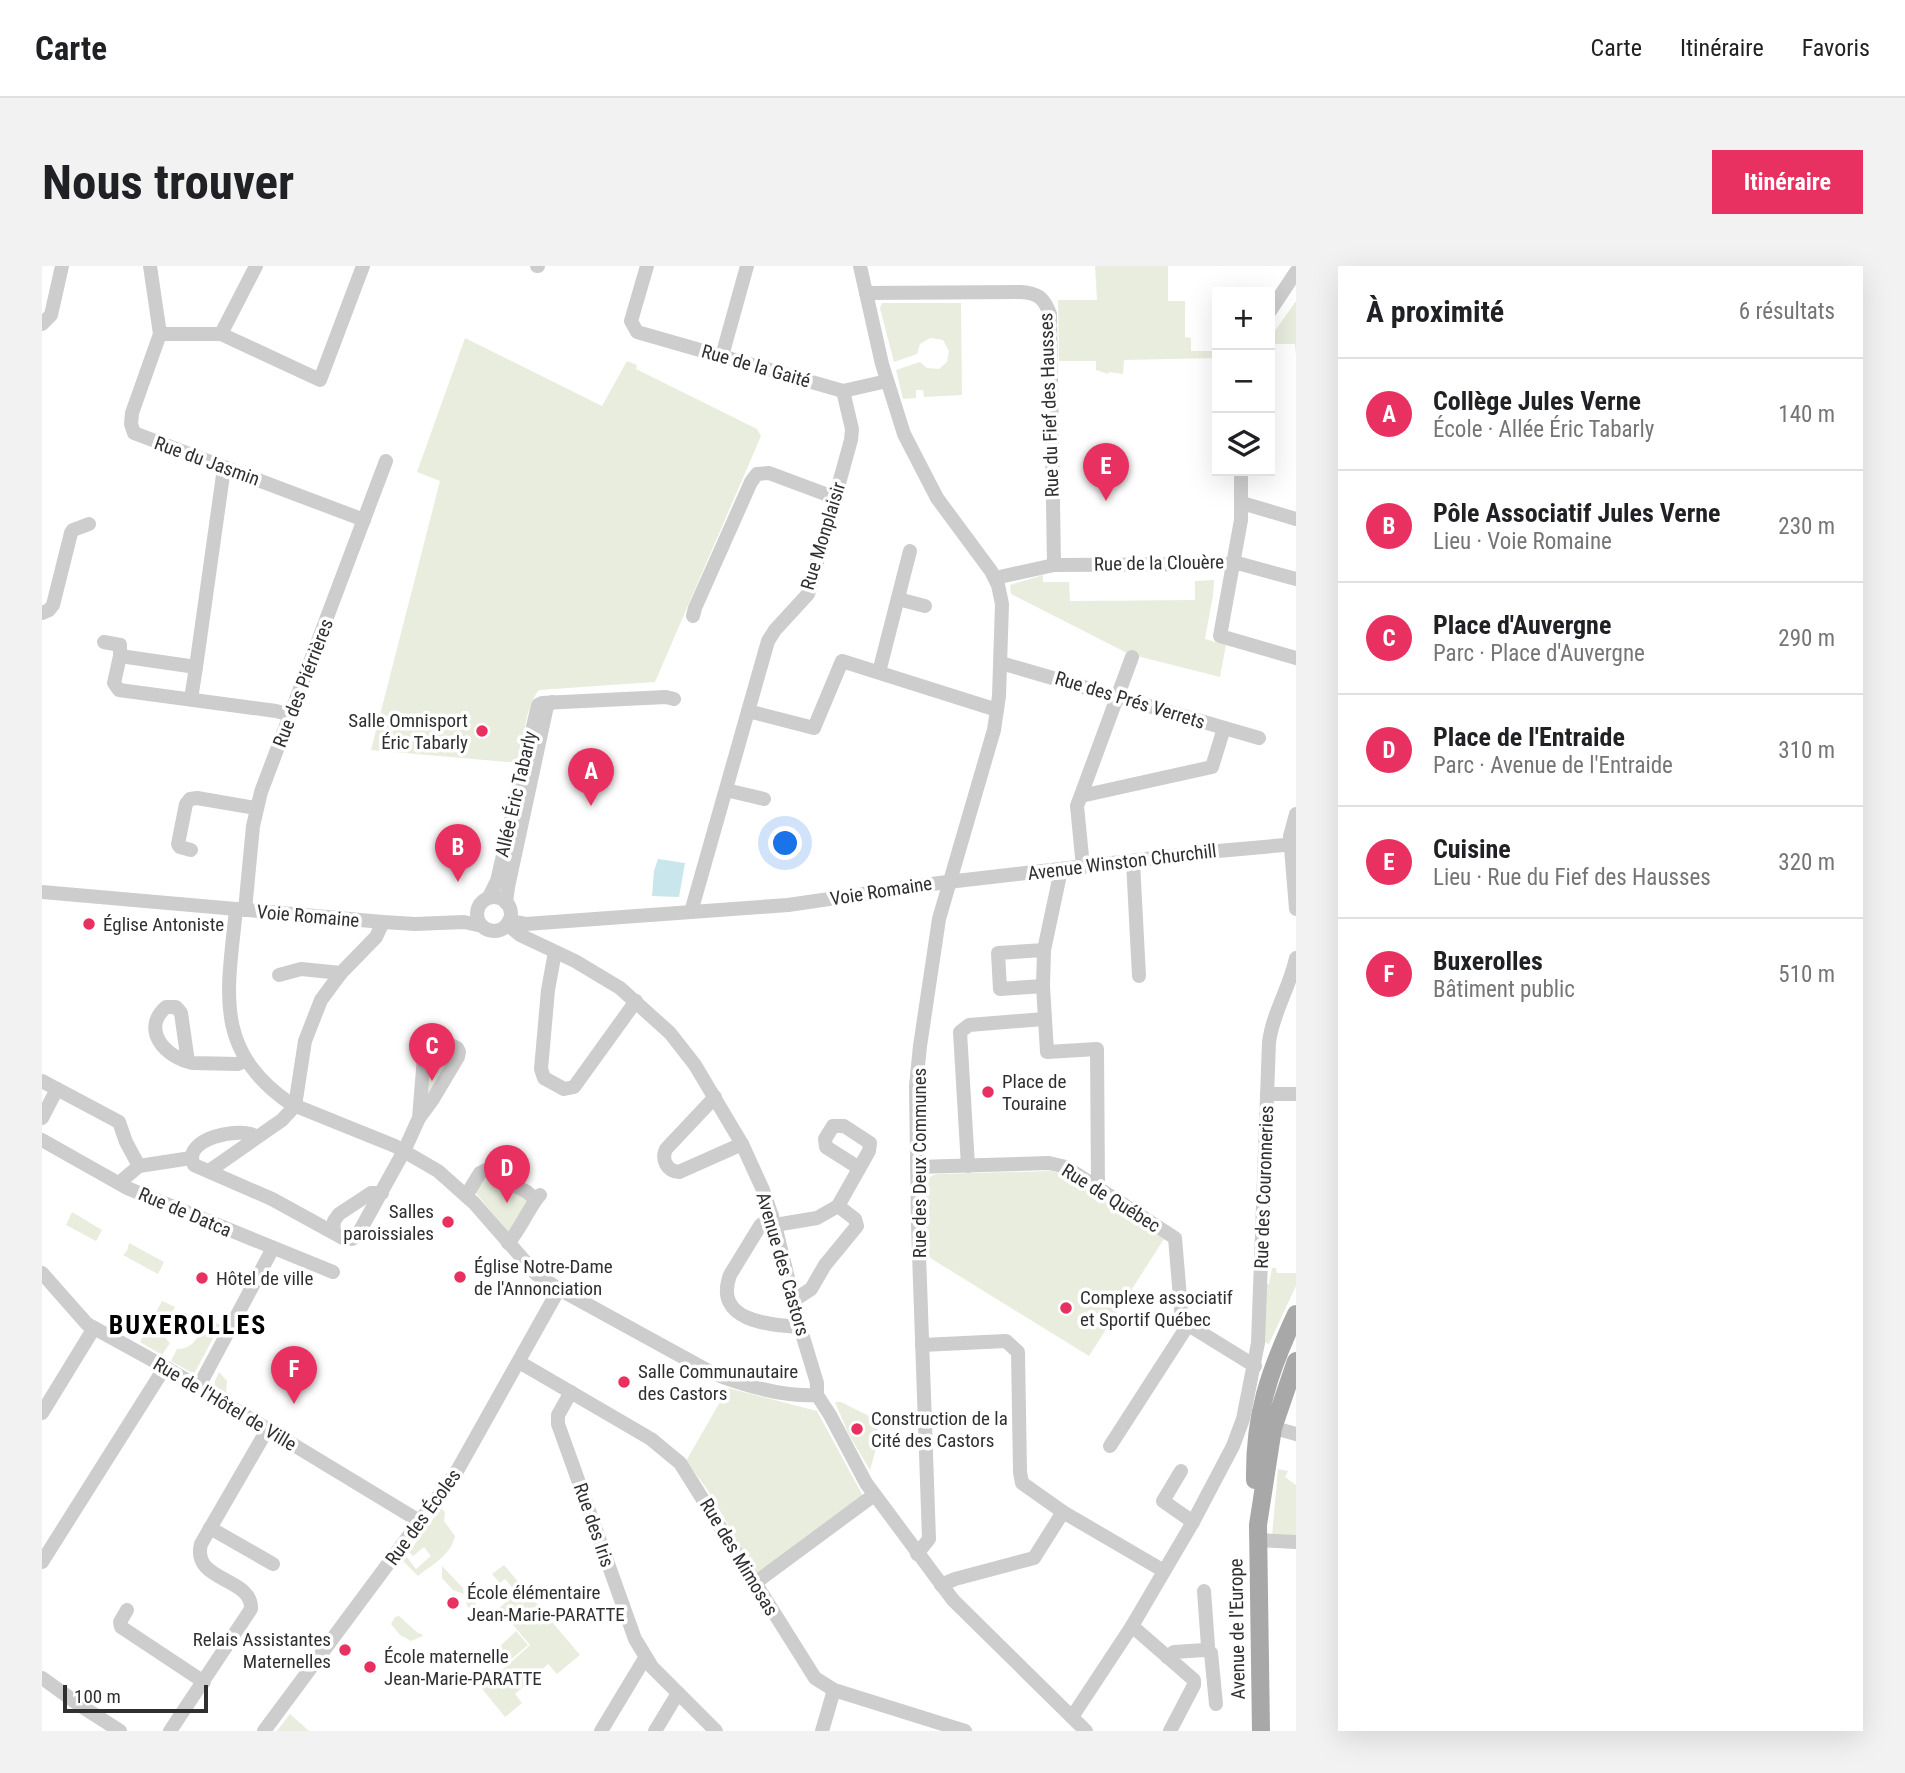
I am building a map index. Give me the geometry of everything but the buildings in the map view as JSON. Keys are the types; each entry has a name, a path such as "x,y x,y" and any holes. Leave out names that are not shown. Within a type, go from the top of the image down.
{"main road":[{"name":"Avenue de l'Europe","path":"1261,1731 1258,1423 1272,1368 1296,1314"},
{"name":"Avenue de l'Europe","path":"1258,1423 1296,1361"}],"street":[{"path":"42,324 51,315 62,266"},
{"name":"Rue du Jasmin","path":"150,266 160,334 132,413 132,429 138,436 364,520"},
{"path":"221,334 256,266"},
{"path":"160,334 221,334 320,380 363,266"},
{"name":"Rue de la Gaité","path":"647,266 631,323 641,333 844,391 887,381"},
{"path":"722,356 747,266"},
{"name":"Rue des Deux Communes","path":"860,266 887,381 904,434 937,498 995,578 1002,604 1001,663 994,730 939,919 916,1086 929,1539 918,1554"},
{"path":"1275,304 1296,272"},
{"name":"Rue du Fief des Hausses","path":"866,293 1021,292 1036,294 1044,300 1051,323 1054,565"},
{"name":"Rue Monplaisir","path":"691,912 771,635 808,594 852,435 844,391"},
{"name":"Rue des Piérrières","path":"386,461 257,808 228,990 232,1028 246,1060 265,1084 295,1106 404,1151 438,1171 466,1196 536,1274 559,1289 712,1373 733,1381 794,1395 817,1395"},
{"path":"191,699 224,468"},
{"path":"694,616 751,482 757,474 769,473 836,498"},
{"name":"Rue de la Clouère","path":"995,578 1054,565 1233,564 1242,503 1241,476"},
{"path":"1242,503 1296,519"},
{"path":"42,612 53,606 71,525 89,524"},
{"path":"879,672 910,551"},
{"path":"1296,579 1233,564 1220,636 1296,658"},
{"path":"898,599 925,606"},
{"path":"104,642 120,645 114,683 116,688 291,715"},
{"path":"120,656 195,667"},
{"path":"1083,867 1077,806 1132,657"},
{"path":"748,711 814,728 842,661 997,710"},
{"name":"Rue des Prés Verrets","path":"1001,663 1259,738"},
{"path":"552,702 666,697 674,699"},
{"name":"Allée Éric Tabarly","path":"484,901 497,881 536,709 542,703 552,702"},
{"name":"Allée Éric Tabarly","path":"508,914 508,887 547,706 552,702"},
{"path":"1081,796 1212,767 1224,729"},
{"path":"726,790 764,799"},
{"path":"191,850 178,844 186,804 190,799 257,808"},
{"path":"1296,814 1290,836 1293,844 1296,909"},
{"name":"Avenue Winston Churchill","path":"949,882 1293,844"},
{"path":"1133,862 1139,976"},
{"path":"1061,870 1044,950 1046,1052 1097,1049 1098,1188"},
{"name":"Voie Romaine","path":"449,921 484,901 499,898 508,914 526,924 788,905 949,882"},
{"name":"Voie Romaine","path":"42,892 383,922 464,922 488,928 502,928 508,914"},
{"path":"484,901 477,917 488,928"},
{"name":"Voie Romaine","path":"508,914 604,917"},
{"name":"Avenue des Castors","path":"508,914 514,932 534,943"},
{"path":"209,1171 282,1120 295,1106 305,1041 321,1000 341,973 376,937 383,922"},
{"path":"546,923 541,930 541,938 553,951 541,1069 544,1079 564,1089 575,1087 636,1001"},
{"name":"Avenue des Castors","path":"488,928 534,943 592,970 636,1001 670,1033 695,1065 742,1144 773,1220 817,1383 817,1395 874,1495 941,1586 975,1624 1078,1726"},
{"path":"1043,986 1000,989 998,953 1044,950"},
{"name":"Rue des Couronneries","path":"1078,1726 1233,1446 1258,1423 1255,1366 1260,1310 1271,1029 1296,958"},
{"path":"279,975 301,970 341,973"},
{"path":"968,1166 960,1032 969,1025 1044,1019"},
{"path":"257,1138 248,1133 216,1137 197,1146 191,1152 191,1158 194,1165 272,1199 347,1239 358,1236 419,1118 433,1099 459,1052 457,1048 433,1036 428,1038 425,1045 419,1118"},
{"path":"188,1062 238,1064 246,1060"},
{"path":"42,1081 119,1122 139,1166"},
{"path":"42,1118 57,1089"},
{"path":"1267,1094 1296,1094"},
{"path":"715,1097 666,1149 663,1156 666,1165 672,1171 679,1172 742,1144"},
{"name":"Rue de Datca","path":"42,1140 119,1183 333,1272"},
{"path":"119,1183 139,1166 191,1158"},
{"name":"Rue de Québec","path":"917,1167 1057,1164 1175,1238 1182,1321 1188,1325"},
{"path":"800,1327 741,1317 729,1298 727,1290 730,1275 760,1226 773,1220 817,1217 838,1206 859,1168"},
{"path":"466,1196 480,1173 486,1170 537,1197 524,1222 508,1243"},
{"path":"334,1232 334,1221 339,1214 371,1193 382,1193"},
{"path":"794,1300 811,1289 831,1257 856,1229 855,1219 838,1206"},
{"path":"198,1388 273,1248"},
{"name":"Rue de l'Hôtel de Ville","path":"42,1273 81,1318 94,1328 165,1367 421,1522"},
{"name":"Rue des Écoles","path":"264,1731 457,1471 559,1289"},
{"path":"1110,1446 1188,1325 1255,1366"},
{"path":"42,1413 94,1328"},
{"path":"922,1345 1006,1341 1013,1346 1018,1352 1022,1483 1063,1512 1164,1571"},
{"name":"Rue des Mimosas","path":"519,1362 651,1438 680,1463 810,1672 820,1683 834,1690 961,1731"},
{"path":"42,1562 165,1367"},
{"name":"Rue des Iris","path":"571,1392 558,1415 558,1423 635,1639 645,1658 716,1731"},
{"path":"1258,1423 1296,1434"},
{"path":"170,1731 249,1615 252,1604 246,1594 201,1562 199,1556 201,1544 267,1430"},
{"path":"1181,1471 1163,1501 1193,1522"},
{"path":"755,1583 874,1495"},
{"path":"941,1586 955,1579 1034,1558 1063,1512"},
{"path":"210,1528 273,1564"},
{"path":"1257,1533 1296,1542"},
{"path":"1204,1591 1208,1636 1205,1650"},
{"path":"127,1610 120,1622 121,1627 204,1682"},
{"path":"1132,1626 1194,1680 1194,1685 1170,1731"},
{"path":"1167,1657 1174,1652 1205,1650 1211,1653 1216,1704"},
{"path":"601,1731 645,1658"},
{"path":"42,1678 120,1731"},
{"path":"822,1731 834,1690"},
{"path":"655,1731 678,1693"}],"shaded area":[{"path":"1095,266 1168,266 1168,301 1185,301 1185,337 1191,338 1191,351 1212,351 1212,358 1124,360 1123,374 1108,374 1096,370 1096,361 1059,361 1058,300 1097,300"},
{"path":"1296,301 1296,355 1295,344 1275,344 1275,331"},
{"path":"882,303 961,303 962,395 924,397 923,390 916,390 916,398 903,399 896,370 920,362 927,368 939,369 947,362 949,351 943,340 930,338 920,344 917,354 894,362 880,308"},
{"path":"465,338 602,406 627,361 637,365 636,369 757,429 761,436 655,682 539,690 527,715 519,763 371,750 440,481 417,472"},
{"path":"1043,575 1043,582 1069,582 1070,601 1195,600 1195,581 1214,580 1205,639 1226,645 1220,677 1129,654 1011,594 1010,585"},
{"path":"438,1043 452,1052 452,1058 425,1104 429,1048"},
{"name":"Complexe associatif et Sportif Québec","path":"1051,1171 1062,1174 1164,1239 1089,1356 927,1256 925,1184 931,1176"},
{"path":"489,1173 530,1202 508,1232 474,1191"},
{"path":"72,1212 102,1230 96,1241 66,1225"},
{"path":"129,1243 164,1262 158,1274 123,1255"},
{"path":"1272,1268 1276,1268 1277,1273 1296,1273 1296,1286 1269,1344 1263,1342 1266,1284 1269,1284"},
{"path":"162,1301 175,1307 164,1330 170,1343 162,1355 140,1342"},
{"path":"208,1319 220,1325 194,1374 171,1361 177,1349 193,1343"},
{"path":"219,1372 227,1381 226,1393 215,1387"},
{"path":"728,1388 817,1411 863,1496 757,1574 707,1489 686,1461"},
{"path":"835,1402 841,1402 875,1419 879,1438 870,1470 848,1433"},
{"path":"1278,1469 1288,1471 1285,1477 1296,1485 1296,1536 1272,1536"},
{"path":"441,1508 445,1512 444,1521 455,1536 453,1543 441,1559 418,1576 402,1560 406,1556 416,1569 431,1556 424,1547 413,1556 409,1552"},
{"path":"504,1565 580,1655 557,1674 548,1664 515,1694 522,1703 505,1717 479,1685 493,1669 498,1674 530,1645 499,1608 517,1593 505,1579 500,1583 492,1574"},
{"path":"442,1566 463,1588 464,1594 453,1590 442,1578"},
{"path":"465,1596 471,1598 490,1621 478,1620 475,1612 467,1606"},
{"path":"399,1616 423,1636 411,1641 400,1635 391,1624 395,1617"},
{"path":"516,1631 528,1645 508,1662 497,1649"},
{"path":"290,1714 309,1731 277,1731"}],"water":[{"path":"658,859 685,863 679,897 652,896"}],"place":[{"name":"Cuisine","path":"1106,501"},
{"name":"Salle Omnisport Éric Tabarly","path":"482,731"},
{"name":"Collège Jules Verne","path":"591,806"},
{"name":"Pôle Associatif Jules Verne","path":"458,882"},
{"name":"Église Antoniste","path":"89,924"},
{"name":"Place d'Auvergne","path":"432,1081"},
{"name":"Place de Touraine","path":"988,1092"},
{"name":"Place de l'Entraide","path":"507,1203"},
{"name":"Salles paroissiales","path":"448,1222"},
{"name":"Église Notre-Dame de l'Annonciation","path":"460,1277"},
{"name":"Hôtel de ville","path":"202,1278"},
{"name":"Complexe associatif et Sportif Québec","path":"1066,1308"},
{"name":"Salle Communautaire des Castors","path":"624,1382"},
{"name":"Buxerolles","path":"294,1404"},
{"name":"Construction de la Cité des Castors","path":"857,1429"},
{"name":"École élémentaire Jean-Marie-PARATTE","path":"453,1603"},
{"name":"Relais Assistantes Maternelles","path":"345,1650"},
{"name":"École maternelle Jean-Marie-PARATTE","path":"370,1667"}],"district":[{"name":"BUXEROLLES","path":"188,1325"}]}
